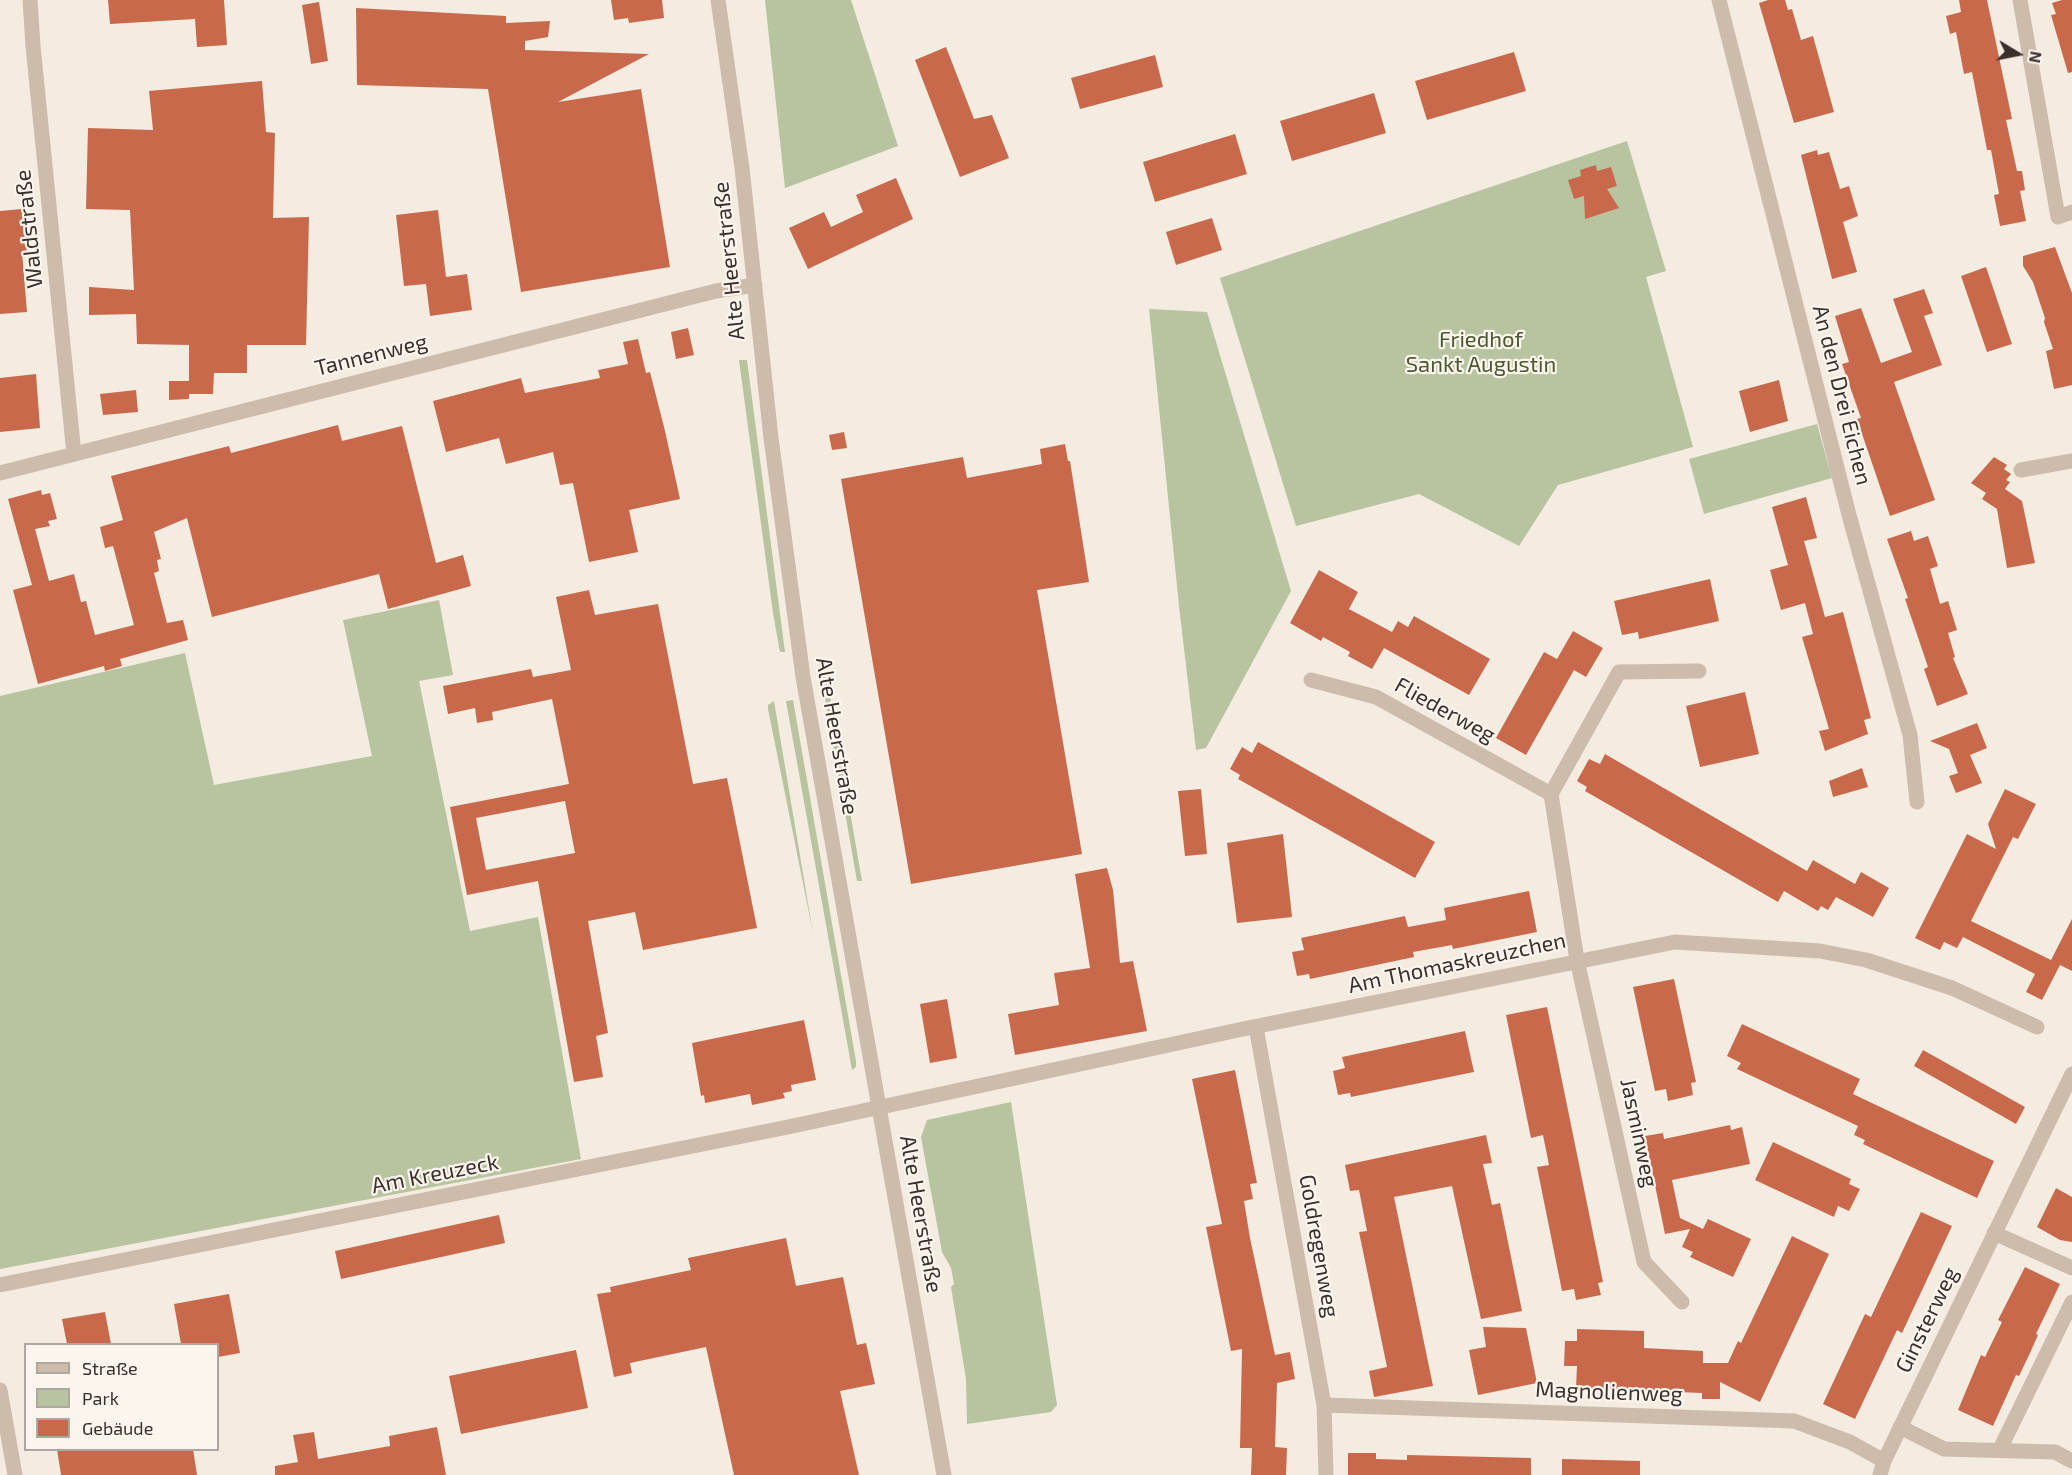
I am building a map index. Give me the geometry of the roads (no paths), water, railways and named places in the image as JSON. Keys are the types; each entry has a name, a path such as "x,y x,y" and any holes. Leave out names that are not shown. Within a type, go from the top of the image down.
{"street":[{"name":"Waldstraße","path":"30,0 74,454"},
{"name":"Alte Heerstraße","path":"718,0 742,168 771,438 803,676 944,1475"},
{"name":"An den Drei Eichen","path":"1719,0 1849,514 1910,735 1917,802"},
{"path":"2020,0 2065,214"},
{"name":"Tannenweg","path":"0,473 726,288 755,285"},
{"path":"2021,470 2072,461"},
{"path":"1577,960 1551,794 1619,672 1700,671"},
{"name":"Fliederweg","path":"1311,680 1376,697 1551,794"},
{"name":"Am Thomaskreuzchen","path":"879,1106 1434,992 1577,960 1675,942 1820,951 1866,960 1952,988 2037,1028"},
{"name":"Jasminweg","path":"1577,960 1644,1262 1682,1302"},
{"name":"Goldregenweg","path":"1256,1027 1324,1405 1326,1475"},
{"name":"Ginsterweg","path":"1882,1468 2072,1074"},
{"name":"Am Kreuzeck","path":"0,1285 788,1127 879,1106"},
{"path":"1994,1233 2072,1268"},
{"path":"2001,1449 2072,1302"},
{"path":"0,1390 15,1475"},
{"name":"Magnolienweg","path":"1324,1405 1794,1421 1850,1442 1882,1468"},
{"path":"1900,1427 1944,1449 2055,1452 2072,1461"}],"park label":[{"name":"Friedhof Sankt Augustin","path":"1481,352"}]}
